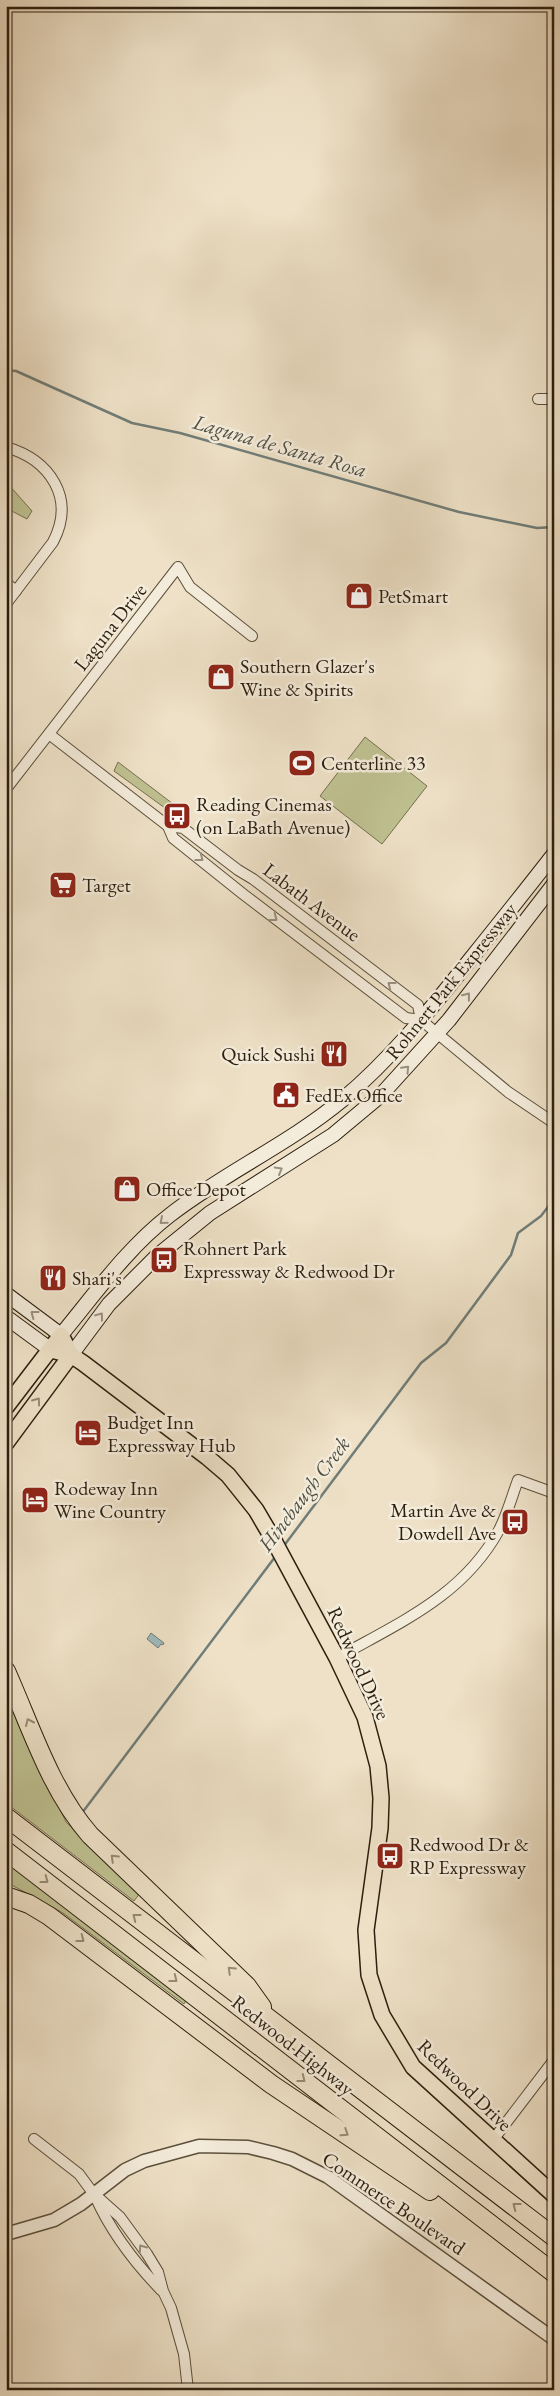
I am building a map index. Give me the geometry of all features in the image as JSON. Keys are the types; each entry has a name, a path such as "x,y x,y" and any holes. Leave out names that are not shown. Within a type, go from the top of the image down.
{"highway":[{"path":"6,1671 71,1814 90,1836 247,1986 272,2022"},
{"name":"Redwood Highway","path":"6,1817 554,2236"},
{"name":"Redwood Highway","path":"6,1851 554,2273"},
{"path":"6,1896 29,1904 64,1926 271,2084 554,2277"}],"main road":[{"name":"Rohnert Park Expressway","path":"6,1407 111,1273 141,1241 189,1201 315,1120 342,1100 386,1059 421,1020 554,854"},
{"name":"Rohnert Park Expressway","path":"6,1443 109,1304 156,1256 210,1213 293,1162 381,1095 437,1034 554,884"},
{"path":"238,1170 249,1188"},
{"name":"Redwood Drive","path":"6,1294 61,1335 71,1355"},
{"name":"Redwood Drive","path":"6,1317 51,1350 71,1355 154,1416 221,1469 242,1491 273,1539 337,1658 365,1717 378,1766 380,1828 366,1930 369,1975 376,2000 394,2037 413,2067 554,2195"}],"street":[{"path":"538,399 554,399"},
{"path":"6,447 32,457 45,468 55,482 61,504 57,533 45,554 6,604"},
{"name":"Laguna Drive","path":"6,789 178,567 190,587 252,636"},
{"path":"6,583 16,591"},
{"name":"Labath Avenue","path":"49,734 168,826 173,838 242,893 406,1018 421,1020 508,1092 554,1123"},
{"name":"Labath Avenue","path":"168,826 183,828 378,974 418,1005 421,1020"},
{"path":"337,1658 426,1608 462,1580 477,1564 500,1528 518,1480 554,1493"},
{"path":"493,2140 554,2060"},
{"path":"34,2139 79,2174 94,2193 103,2214 146,2274 163,2291 171,2308 184,2354 188,2390"},
{"name":"Commerce Boulevard","path":"6,2234 54,2220 80,2204 126,2170 144,2161 199,2146 248,2147 292,2159 328,2177 554,2338"}],"green space":[{"path":"8,484 32,511 27,519 6,508"},
{"path":"365,737 427,786 382,844 320,796"},
{"path":"118,762 181,810 176,816 114,771"},
{"path":"6,1691 66,1822 140,1893 134,1901 6,1803"},
{"path":"6,1860 188,1997 184,2004 63,1913 6,1882"}],"water":[{"path":"151,1633 164,1643 163,1645 161,1644 158,1648 147,1639"}],"waterway":[{"name":"Laguna de Santa Rosa","path":"6,370 16,371 132,423 180,433 459,512 537,528 554,527"},
{"name":"Hinebaugh Creek","path":"283,1547 421,1363 446,1343 511,1255 518,1233 541,1216 554,1199"},
{"name":"Hinebaugh Creek","path":"82,1813 275,1557"}],"place":[{"name":"PetSmart","path":"359,596"},
{"name":"Southern Glazer's Wine & Spirits","path":"221,677"},
{"name":"Centerline 33","path":"302,763"},
{"name":"Reading Cinemas (on LaBath Avenue)","path":"177,816"},
{"name":"Target","path":"63,885"},
{"name":"Quick Sushi","path":"334,1054"},
{"name":"FedEx Office","path":"286,1095"},
{"name":"Office Depot","path":"127,1189"},
{"name":"Rohnert Park Expressway & Redwood Dr","path":"164,1260"},
{"name":"Shari's","path":"53,1278"},
{"name":"Budget Inn Expressway Hub","path":"88,1433"},
{"name":"Rodeway Inn Wine Country","path":"35,1500"},
{"name":"Martin Ave & Dowdell Ave","path":"515,1522"},
{"name":"Redwood Dr & RP Expressway","path":"390,1856"}]}
